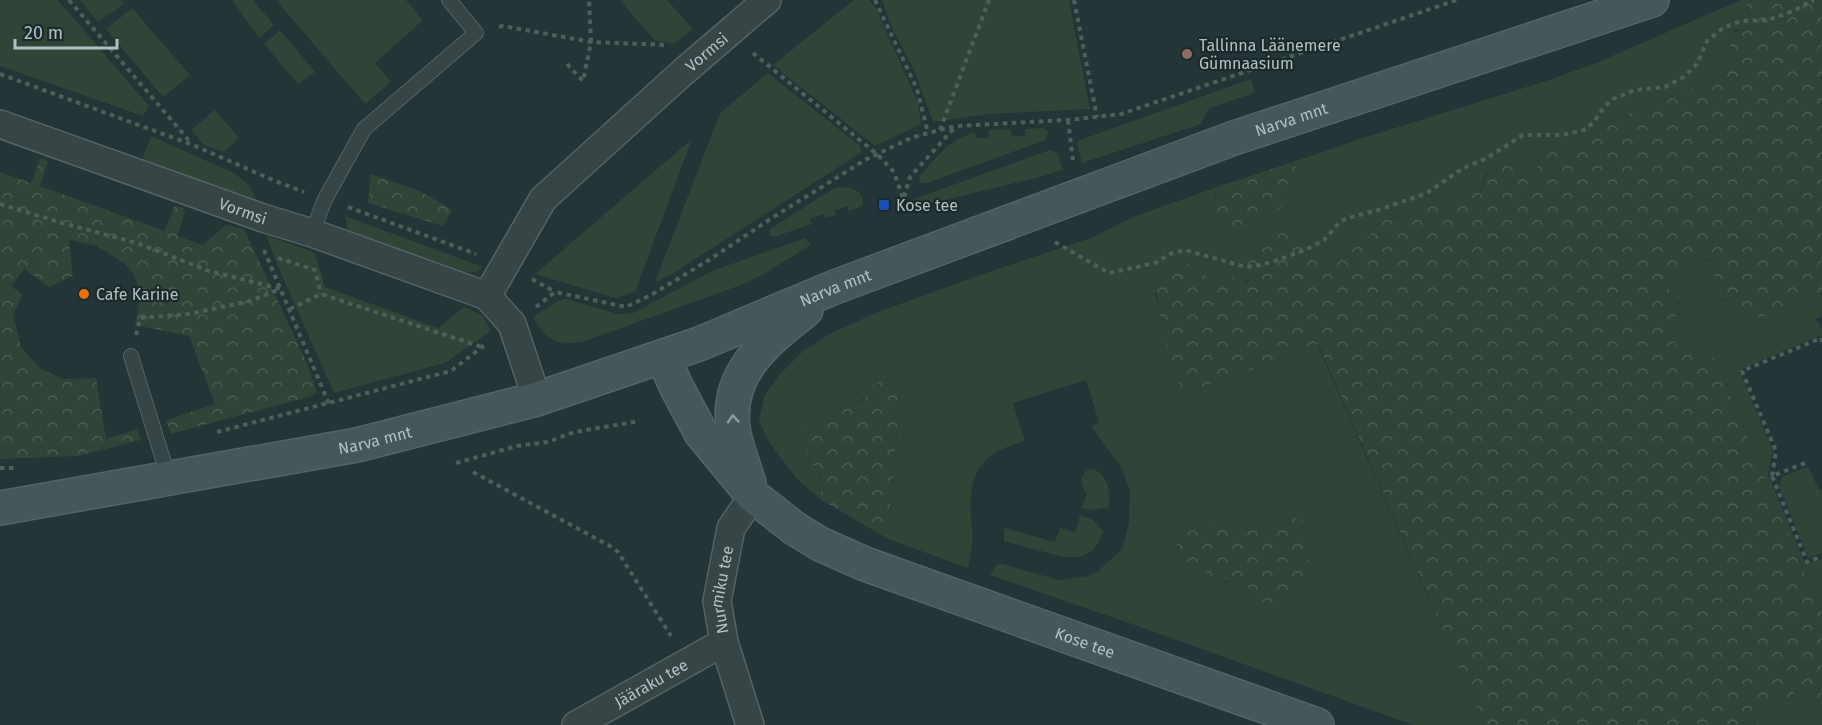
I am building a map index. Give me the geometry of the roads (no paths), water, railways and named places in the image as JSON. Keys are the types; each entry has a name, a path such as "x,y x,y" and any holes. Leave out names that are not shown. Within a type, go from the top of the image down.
{"main road":[{"name":"Narva mnt","path":"0,508 357,445 537,399 699,344 835,287 1234,138 1652,0"},
{"path":"753,496 734,428 732,406 739,380 763,346 835,287"},
{"name":"Kose tee","path":"663,357 701,434 753,496 794,528 820,544 866,564 1317,725"}],"street":[{"name":"Vormsi","path":"487,296 543,199 767,0"},
{"name":"Vormsi","path":"0,124 487,296 512,324 537,399"},
{"name":"Nurmiku tee","path":"750,725 724,642 717,601 731,528 753,496"},
{"name":"Jääraku tee","path":"576,725 724,642"}],"lane":[{"path":"312,233 325,199 364,129 476,33 449,0"},
{"path":"131,356 169,479"}],"place":[{"name":"Tallinna Läänemere Gümnaasium","path":"1187,54"},
{"name":"Kose tee","path":"884,205"},
{"name":"Cafe Karine","path":"84,294"}]}
